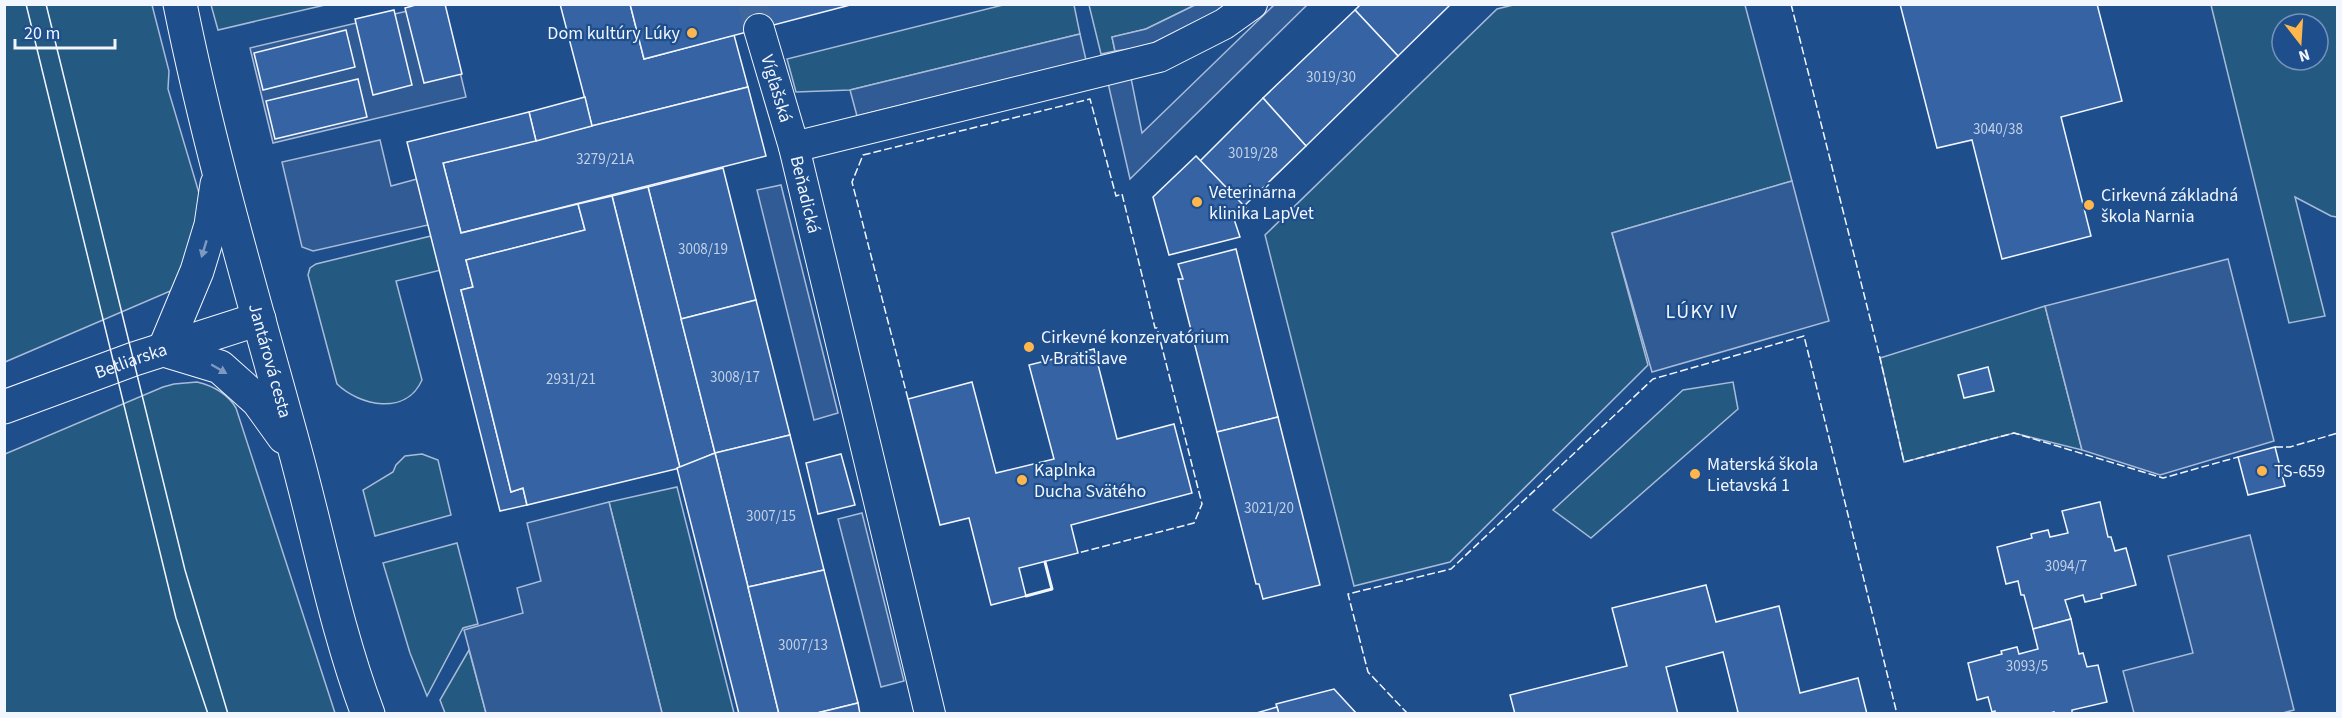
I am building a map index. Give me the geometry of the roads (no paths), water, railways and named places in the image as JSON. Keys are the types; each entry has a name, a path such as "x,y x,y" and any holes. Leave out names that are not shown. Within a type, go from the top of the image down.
{"street":[{"name":"Jantárová cesta","path":"180,4 200,99 297,458 342,637 368,714"},
{"name":"Beňadická","path":"930,714 794,147 1159,57 1224,24 1252,4"},
{"name":"Vígľašská","path":"759,29 794,147"},
{"path":"219,171 211,225 203,252 164,350 219,367 258,401 297,458"},
{"name":"Betliarska","path":"4,407 259,319"}],"tunnel":[{"path":"753,4 759,29"}],"tram line":[{"path":"26,4 176,618 208,714"},
{"path":"46,4 185,570 228,714"}],"place":[{"name":"Dom kultúry Lúky","path":"692,33"},
{"name":"Veterinárna klinika LapVet","path":"1197,202"},
{"name":"Cirkevná základná škola Narnia","path":"2089,205"},
{"name":"Cirkevné konzervatórium v Bratislave","path":"1029,347"},
{"name":"TS-659","path":"2262,471"},
{"name":"Materská škola Lietavská 1","path":"1695,474"},
{"name":"Kaplnka Ducha Svätého","path":"1022,480"}],"district":[{"name":"LÚKY IV","path":"1702,311"}]}
